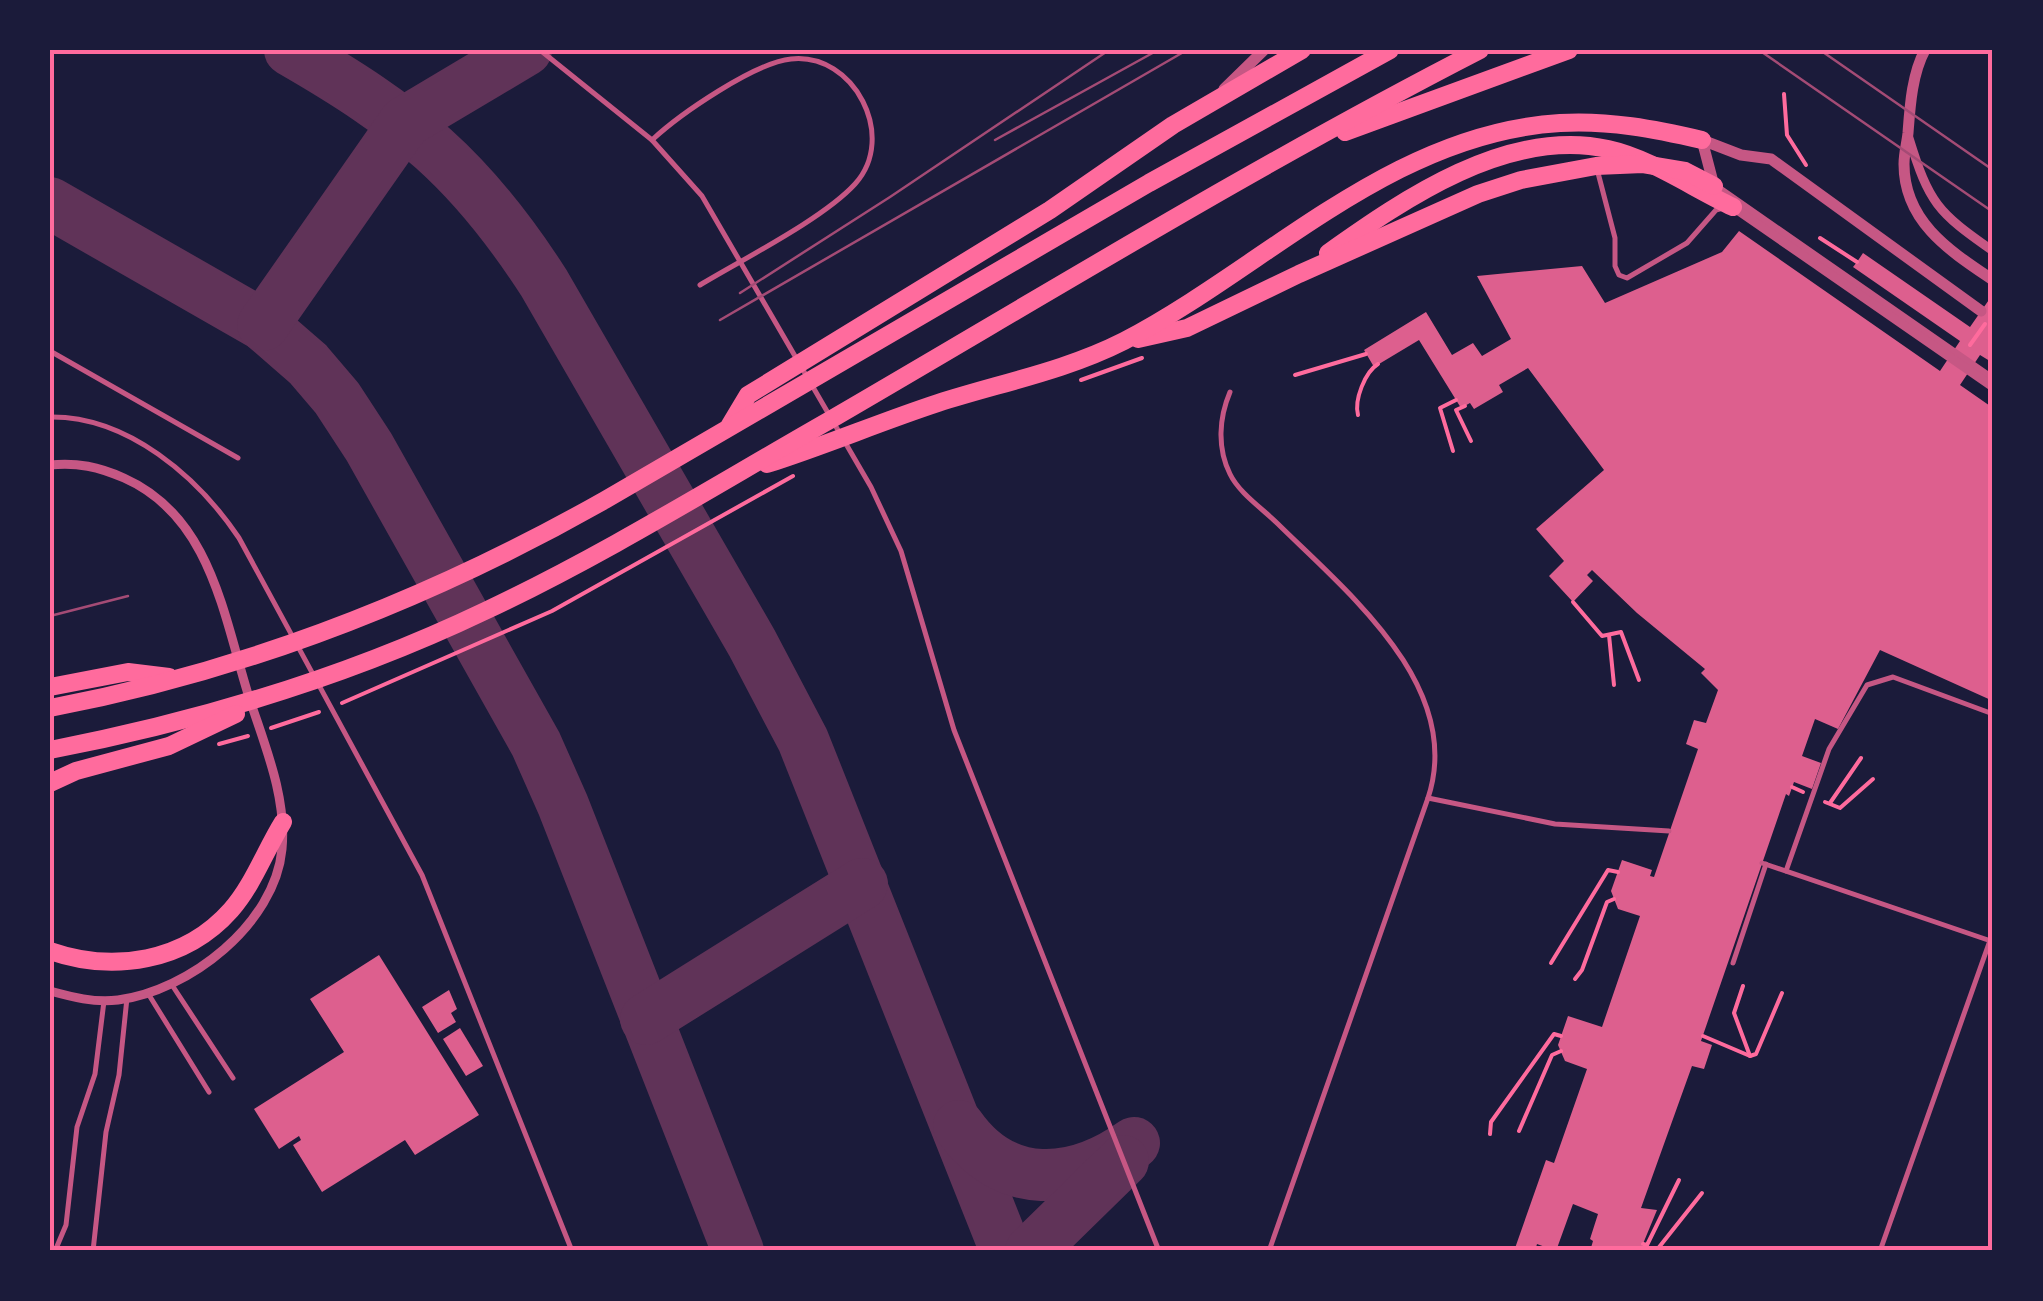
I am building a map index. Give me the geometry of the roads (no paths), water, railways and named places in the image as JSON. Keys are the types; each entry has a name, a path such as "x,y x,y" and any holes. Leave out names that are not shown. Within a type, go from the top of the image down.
{"highway":[{"path":"727,429 748,395 1050,210 1208,104 1302,50"},
{"path":"50,708 179,678 354,621 448,581 576,517 1149,183 1390,50"},
{"path":"50,750 156,728 291,689 484,612 580,563 1293,151 1480,50"},
{"path":"1293,151 1569,50"},
{"path":"733,476 928,406 1043,374 1122,342 1175,312 1351,196 1414,164 1478,139 1539,124 1589,122 1634,126 1702,140"},
{"path":"1299,274 1403,201 1471,168 1553,148 1606,149 1653,166 1737,206"},
{"path":"1122,342 1187,328 1478,194 1545,174 1596,166 1674,167 1714,186"},
{"path":"50,687 128,672 179,678"},
{"path":"50,783 76,771 169,746 291,689"},
{"path":"50,951 99,963 127,962 154,958 183,946 207,932 231,910 252,880 282,822"}],"street":[{"path":"1208,104 1264,50"},
{"path":"1925,50 1908,121 1906,185 1928,232 1993,280"},
{"path":"1908,135 1936,206 1950,221 1993,251"},
{"path":"1702,140 1742,155 1771,159 1987,312"},
{"path":"1702,140 1714,186 1737,206 1993,387"},
{"path":"1737,206 1993,380"},
{"path":"50,465 103,469 145,488 170,507 202,552 270,761 282,822 282,853 264,900 233,940 203,964 171,982 127,998 104,1001 50,991"}],"lane":[{"path":"540,50 652,140 686,175 716,218 871,487 901,551 954,730 1159,1251"},
{"path":"652,140 679,117 748,75 792,59 820,62 842,74 866,108 872,145 864,172 856,183 793,229 700,286"},
{"path":"1596,166 1616,238 1615,266 1626,278 1686,243 1716,210 1737,206"},
{"path":"50,351 238,458"},
{"path":"1230,392 1220,426 1231,476 1378,626 1420,690 1434,734 1436,772 1270,1251"},
{"path":"50,417 95,424 162,457 204,494 250,557 435,904 572,1251"},
{"path":"1786,871 1829,749 1867,685 1893,677 1993,714"},
{"path":"1428,798 1555,824 1669,832"},
{"path":"1732,962 1764,864 1988,940"},
{"path":"1880,1251 1993,932"},
{"path":"171,982 234,1078"},
{"path":"147,992 208,1092"},
{"path":"93,1251 127,998"},
{"path":"54,1251 66,1225 77,1127 95,1074 104,1001"}],"tram line":[{"path":"740,293 1109,50"},
{"path":"995,140 1158,50"},
{"path":"720,320 1187,50"},
{"path":"1759,50 1993,212"},
{"path":"1820,50 1993,170"},
{"path":"50,616 128,596"}]}
